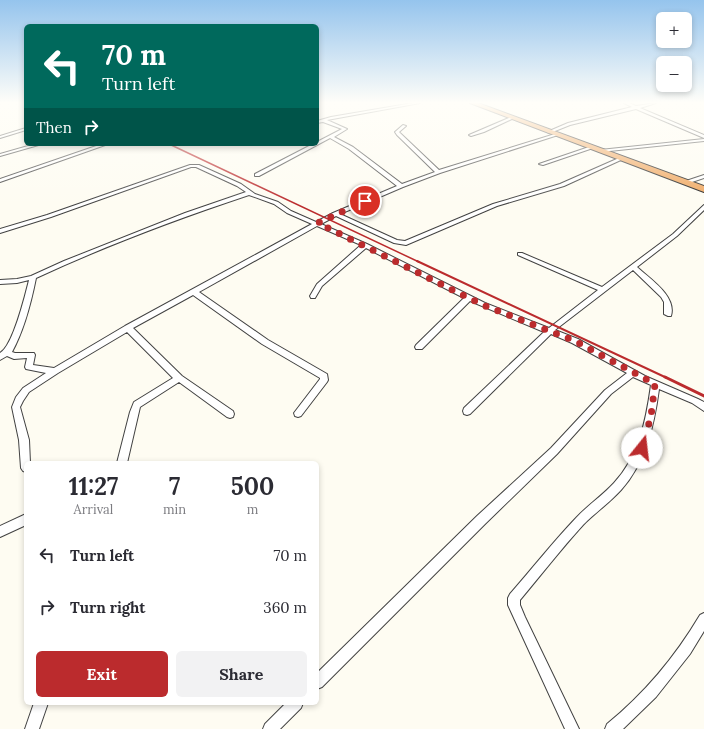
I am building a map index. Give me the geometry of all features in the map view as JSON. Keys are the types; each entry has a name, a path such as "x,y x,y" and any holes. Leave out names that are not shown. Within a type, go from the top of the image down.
{"highway":[{"path":"563,137 704,189"}],"street":[{"path":"401,137 438,172"},
{"path":"26,461 24,440 16,407 19,399 26,390 55,371 128,328 335,214 438,172 541,137"},
{"path":"319,144 331,138 351,148 401,186"},
{"path":"600,151 704,138"},
{"path":"0,155 33,146"},
{"path":"0,181 100,146"},
{"path":"256,176 315,146"},
{"path":"541,164 591,148"},
{"path":"335,214 391,240 406,243 495,205 562,185 621,159"},
{"path":"0,231 49,216 192,166 198,166 239,185 249,193 276,203 289,212 318,223 469,298 575,341 633,373 695,401 704,407"},
{"path":"686,182 704,176"},
{"path":"0,282 17,281 33,277 66,262 187,214 249,193"},
{"path":"467,411 550,331 602,289 675,235 704,207"},
{"path":"313,296 319,285 365,246"},
{"path":"520,254 602,289"},
{"path":"633,267 664,296 667,302 668,314"},
{"path":"3,355 13,343 28,299 33,277"},
{"path":"194,292 265,342 324,376 324,380 298,413"},
{"path":"419,347 469,298"},
{"path":"128,328 179,378 230,414"},
{"path":"3,355 31,355 29,367 55,371"},
{"path":"319,680 481,520 554,451 608,392 633,373"},
{"path":"122,461 134,412 138,405 179,378"},
{"path":"572,729 521,621 514,605 514,598 580,520 617,488 630,471 642,448 651,416 655,384"},
{"path":"0,532 24,520"},
{"path":"612,729 635,711 665,676 704,619"},
{"path":"32,729 40,705"},
{"path":"270,729 294,705"}],"railway":[{"path":"173,146 419,262"},
{"path":"417,261 667,378"},
{"path":"665,377 704,396"}],"route":[{"path":"365,201 318,223 483,305 502,311 575,341 655,384 651,416 642,448"}]}
